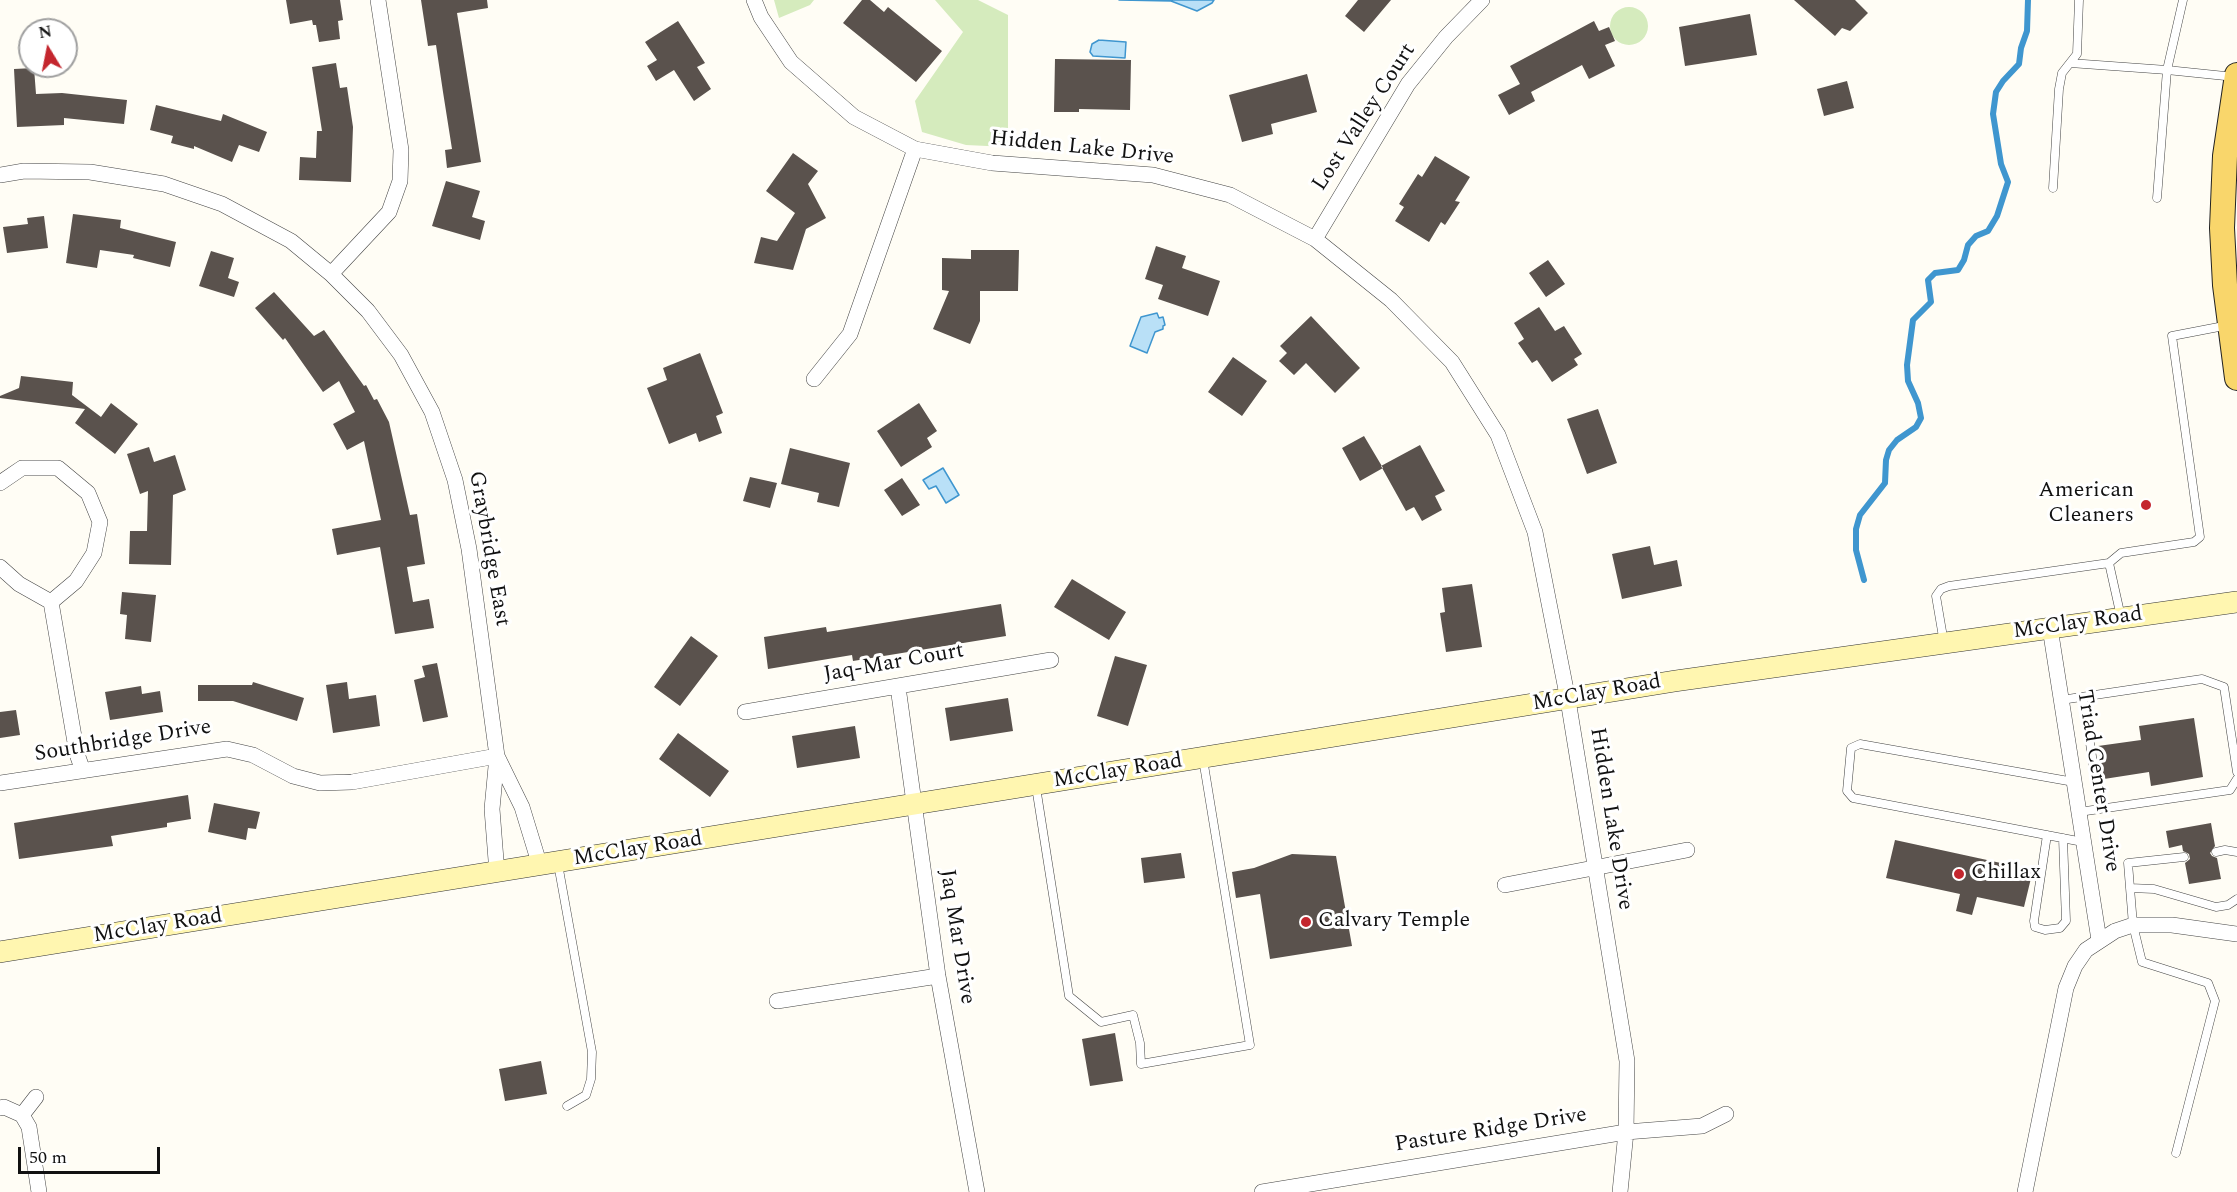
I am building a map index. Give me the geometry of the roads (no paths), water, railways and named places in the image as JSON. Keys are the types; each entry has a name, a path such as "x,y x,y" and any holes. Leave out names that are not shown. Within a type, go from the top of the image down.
{"main road":[{"path":"2237,76 2223,184 2229,325 2235,351 2237,378"},
{"name":"McClay Road","path":"0,952 1675,681 2237,602"}],"street":[{"path":"331,274 389,212 400,181 401,150 378,0"},
{"name":"Hidden Lake Drive","path":"754,0 761,17 793,64 854,117 915,149 992,163 1153,175 1230,195 1315,239 1391,300 1452,362 1498,435 1535,532 1568,700 1627,1061 1626,1132 1620,1192"},
{"name":"Lost Valley Court","path":"1315,239 1408,84 1446,37 1482,0"},
{"path":"814,379 850,334 915,149"},
{"name":"Graybridge East","path":"0,175 24,171 90,172 164,184 222,204 291,241 331,274 368,311 401,355 435,421 455,480 469,549 497,756 492,809 498,873"},
{"path":"0,483 21,468 58,468 88,493 100,522 94,553 75,581 51,602"},
{"path":"0,567 19,584 51,602"},
{"path":"51,602 77,754 83,771"},
{"name":"Triad Center Drive","path":"2050,628 2099,940"},
{"name":"Jaq-Mar Court","path":"745,712 1050,660"},
{"name":"Jaq Mar Drive","path":"898,687 938,976 977,1192"},
{"name":"Southbridge Drive","path":"0,783 226,749 253,755 293,776 320,783 352,782 497,756"},
{"name":"Graybridge East","path":"497,756 549,864"},
{"path":"1505,885 1687,850"},
{"path":"2025,1192 2066,988 2074,966 2086,950 2115,931 2133,925 2172,925 2237,934"},
{"path":"777,1001 938,976"},
{"path":"22,1115 36,1097"},
{"path":"0,1108 4,1107 22,1115 29,1127 39,1192"},
{"name":"Pasture Ridge Drive","path":"1262,1192 1626,1132 1702,1126 1726,1114"}],"lane":[{"path":"2054,188 2059,89 2062,73 2077,54 2079,0"},
{"path":"2157,198 2167,70 2183,0"},
{"path":"2070,63 2237,76"},
{"path":"1944,643 1936,596 1941,589 2109,562 2121,553 2194,542 2200,537 2172,336 2229,325"},
{"path":"2109,562 2121,619"},
{"path":"2061,700 2202,679 2224,687 2237,772"},
{"path":"2083,696 2100,809"},
{"path":"2074,782 1860,744 1851,748 1847,791 1853,798 2083,842"},
{"path":"1036,786 1070,996 1101,1022 1133,1015 1140,1043 1142,1064 1250,1045 1203,759"},
{"path":"2079,812 2126,807 2230,790 2237,779"},
{"path":"2047,835 2034,921 2035,927 2045,930 2060,928 2066,921 2064,838"},
{"path":"2216,852 2225,850 2237,852"},
{"path":"2176,1153 2215,1001 2208,984 2142,962 2133,925 2128,863 2184,857"},
{"path":"549,864 592,1052 591,1079 586,1095 567,1106"},
{"path":"2130,888 2154,889 2217,907 2228,905 2237,899"}],"water":[{"path":"1119,0 1214,0 1197,11 1171,1"},
{"path":"1099,40 1126,42 1125,58 1093,56 1090,52 1092,44"},
{"path":"1157,313 1159,318 1163,317 1165,325 1163,329 1155,332 1147,353 1130,346 1141,317"},
{"path":"943,468 959,495 946,503 936,486 929,489 923,480"}],"waterway":[{"path":"1864,580 1856,550 1856,529 1860,515 1885,483 1889,450 1897,440 1916,427 1921,418 1918,403 1908,381 1907,365 1913,320 1931,302 1928,280 1935,273 1958,270 1964,260 1968,245 1976,236 1988,231 1997,216 2008,182 2001,164 1993,114 1996,92 2019,64 2021,48 2027,31 2028,0"}],"place":[{"name":"American Cleaners","path":"2146,505"},
{"name":"Chillax","path":"1959,874"},
{"name":"Calvary Temple","path":"1306,922"}]}
